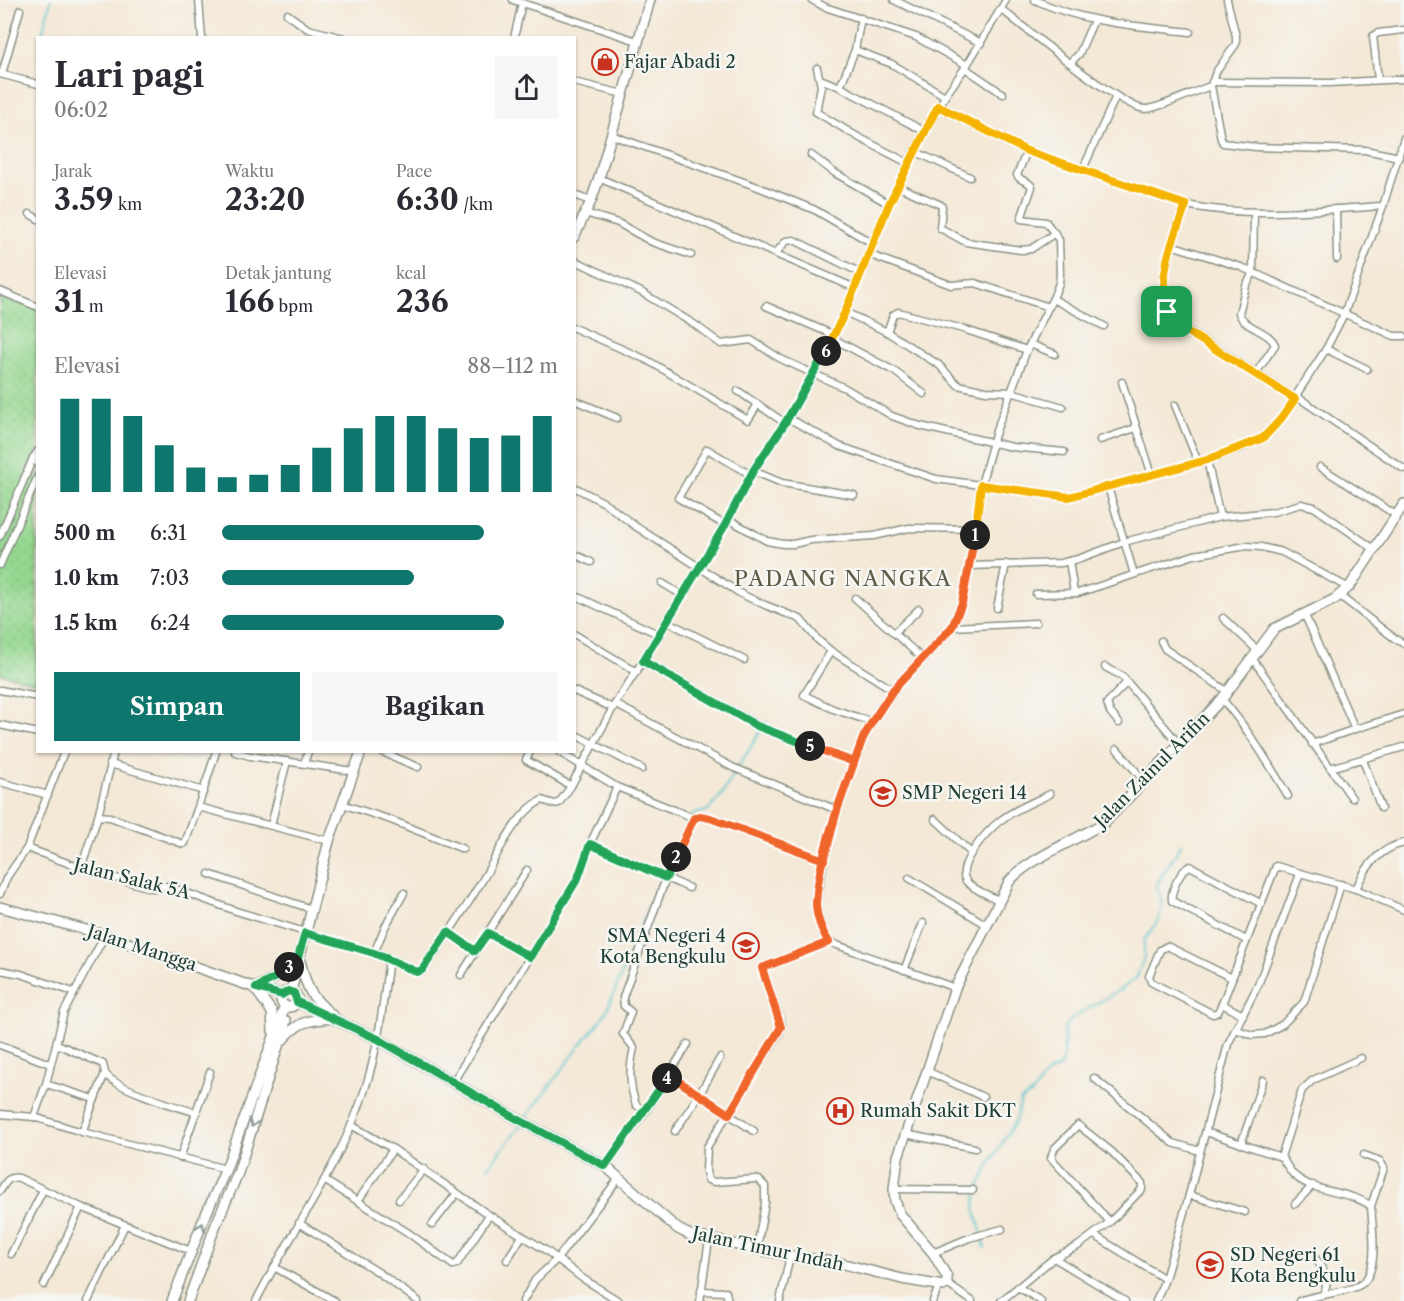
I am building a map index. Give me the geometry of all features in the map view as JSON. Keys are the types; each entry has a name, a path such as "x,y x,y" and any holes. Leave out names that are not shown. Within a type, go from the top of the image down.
{"street":[{"path":"199,0 202,36"},
{"path":"513,0 638,41"},
{"path":"576,233 591,201 650,0"},
{"path":"812,0 825,7 916,37 966,66 1003,94"},
{"path":"894,0 981,43"},
{"path":"475,951 448,932 515,825 542,800 554,804 559,803 570,786 614,706 637,672 726,522 752,473 787,421 814,374 845,312 872,243 914,150 938,106 981,43 1006,0"},
{"path":"1035,0 1073,15 1094,20 1190,32"},
{"path":"1227,0 1236,44 1216,72 1211,84 1221,139 1226,144 1365,150 1399,157"},
{"path":"514,36 522,3"},
{"path":"1001,9 1116,96 1138,108 1161,105 1211,84 1404,80"},
{"path":"20,10 1,74 36,83"},
{"path":"287,14 308,29 336,36"},
{"path":"840,87 855,50 861,18"},
{"path":"1071,62 1079,54 1094,20"},
{"path":"1378,80 1373,36 1378,33 1404,30"},
{"path":"855,50 892,64 945,96"},
{"path":"817,68 820,86 816,112 908,163"},
{"path":"820,79 924,131"},
{"path":"576,82 623,94"},
{"path":"1083,169 1116,96"},
{"path":"938,106 1027,151 1186,205 1254,212 1383,206"},
{"path":"611,135 758,187 815,210 872,243"},
{"path":"738,391 787,421 839,446 936,479 1069,497 1207,460 1263,438 1280,420 1326,349 1344,314 1383,206 1404,138"},
{"path":"914,150 970,177"},
{"path":"955,988 829,942 823,934 816,905 824,860 837,810 854,762 872,722 893,690 952,627 962,603 976,529 981,485 1011,392 1029,347 1053,299 1060,274 1059,240 1055,233 1046,222 1021,219 1032,187 1017,175 1027,151"},
{"path":"811,155 835,173 889,204"},
{"path":"598,178 855,288"},
{"path":"897,186 941,205 940,228 966,242 1027,250 1055,233"},
{"path":"576,196 591,201"},
{"path":"1186,205 1171,245 1164,274 1165,304 1170,319 1296,397 1404,469"},
{"path":"1336,209 1337,259"},
{"path":"1254,212 1253,273 1240,304 1239,316 1272,339 1275,345 1256,373"},
{"path":"585,213 618,223 652,242 691,255"},
{"path":"30,214 36,218"},
{"path":"776,253 786,241 794,240 861,273"},
{"path":"1171,245 1240,267 1394,336 1404,336"},
{"path":"868,254 951,285 975,282 1049,307"},
{"path":"576,261 641,292 694,324 721,344 751,340 781,359 845,388 892,416 920,426 994,442 1030,449 1064,452"},
{"path":"0,291 36,306"},
{"path":"1053,299 1104,326"},
{"path":"766,306 833,337 894,371 924,394"},
{"path":"845,312 886,332 939,365 958,385 986,391 1011,392 1063,407"},
{"path":"886,332 892,315 898,312 1055,354"},
{"path":"576,329 646,360 748,420 758,404"},
{"path":"1326,349 1367,369"},
{"path":"1122,382 1152,475"},
{"path":"576,401 617,418"},
{"path":"1175,405 1198,462"},
{"path":"1100,440 1136,428"},
{"path":"854,495 782,483 752,473 707,449 678,498 767,541 783,544 893,533 900,530 976,529"},
{"path":"1207,460 1220,517"},
{"path":"0,536 35,461"},
{"path":"1320,467 1396,515"},
{"path":"0,565 36,481"},
{"path":"1108,487 1134,574"},
{"path":"576,488 605,503 634,526 741,594 800,619 831,651 893,690"},
{"path":"970,566 1069,561 1124,542 1220,517 1273,513 1305,503 1374,549"},
{"name":"Jalan Zainul Arifin","path":"943,1285 947,1277 933,1253 900,1214 895,1202 894,1189 898,1157 955,988 998,900 1016,872 1085,836 1105,822 1225,695 1274,629 1340,596 1354,580 1404,504"},
{"path":"1036,594 1074,593 1218,550 1261,547 1282,552 1347,587"},
{"path":"576,555 591,562"},
{"path":"1069,561 1074,593"},
{"path":"997,608 1006,564"},
{"path":"662,583 682,595"},
{"path":"576,596 658,634"},
{"path":"1340,596 1404,644"},
{"path":"855,598 923,659"},
{"path":"894,633 919,609"},
{"path":"1304,613 1355,729"},
{"path":"1223,618 1255,654 1312,744 1352,798"},
{"path":"666,621 744,660"},
{"path":"952,627 1036,623"},
{"path":"576,635 637,672"},
{"path":"1161,641 1165,649 1225,695 1288,796"},
{"path":"831,651 804,695 833,709 872,722"},
{"path":"643,661 757,726 854,762"},
{"path":"1106,667 1119,673 1179,744"},
{"path":"1119,723 1110,712 1107,703 1127,682"},
{"path":"0,690 36,698"},
{"path":"576,692 614,706 732,767 837,810"},
{"path":"1312,744 1404,714"},
{"path":"0,725 36,733"},
{"path":"576,735 642,769"},
{"path":"1117,749 1145,782"},
{"path":"1330,768 1404,749"},
{"path":"0,894 7,877 27,848 64,753"},
{"path":"81,868 99,816 114,753"},
{"path":"99,816 178,843 185,843 216,753"},
{"path":"304,763 308,753"},
{"path":"291,1005 282,1003 299,957 330,841 361,753"},
{"path":"384,753 418,767"},
{"path":"530,753 526,760 570,786"},
{"path":"562,753 617,787 685,814 710,818 824,860"},
{"path":"250,754 353,771"},
{"path":"1363,759 1381,808"},
{"path":"271,825 286,761"},
{"path":"110,764 204,791"},
{"path":"0,782 48,795"},
{"path":"453,1082 578,878 590,844 617,787"},
{"path":"998,900 973,887 965,880 964,872 970,852 1001,820 1050,794"},
{"path":"342,804 391,820 463,849"},
{"path":"198,807 330,841"},
{"path":"646,1111 636,1106 631,1092 629,1070 634,1048 623,1034 631,1012 624,1005 623,997 666,878 694,817"},
{"path":"935,819 970,852"},
{"path":"1356,889 1363,873 1374,860 1383,852 1404,843"},
{"path":"590,844 689,888"},
{"name":"Jalan Salak 5A","path":"27,848 81,868 147,887 168,886 236,911 374,953 412,970 422,970 448,932"},
{"path":"1246,940 1172,901 1172,893 1185,868 1191,866 1260,903"},
{"path":"1232,978 1167,946 1160,950 1149,976 1151,982 1213,1014 1218,1012 1222,1004 1232,978 1260,903 1276,866 1356,889 1404,910"},
{"path":"461,975 527,870"},
{"path":"209,874 311,909"},
{"path":"1156,1301 1165,1279 1189,1195 1228,1044 1258,985 1300,874"},
{"path":"909,878 987,925"},
{"path":"1235,1029 1252,1035 1265,1034 1284,1024 1304,1002 1341,884"},
{"path":"374,953 404,893"},
{"name":"Jalan Mangga","path":"0,907 105,935 255,988 286,993"},
{"path":"904,970 923,923"},
{"path":"488,933 530,957"},
{"path":"34,1117 46,1084 64,1012 105,935"},
{"path":"757,1248 765,1203 764,1183 756,1179 714,1182 708,1180 706,1175 707,1147 781,1027 762,968 829,942"},
{"path":"188,1301 237,1173 275,1043 273,1017 255,988 278,976 299,957"},
{"path":"299,957 306,987 334,1018"},
{"path":"256,1301 324,1180 366,1089 378,1039 388,959"},
{"path":"0,970 21,974 73,992"},
{"path":"172,1301 296,995 286,993"},
{"path":"1222,1004 1243,1015"},
{"name":"Jalan Timur Indah","path":"291,1005 334,1018 378,1039 510,1115 605,1166 678,1229 709,1240 840,1263 943,1285 972,1301"},
{"path":"275,1043 293,1028 306,1021 334,1018"},
{"path":"57,1044 103,1064 105,1068 105,1074 82,1132"},
{"path":"605,1166 646,1111 688,1044"},
{"path":"0,1045 50,1064"},
{"path":"675,1131 720,1058"},
{"path":"1281,1157 1302,1090 1313,1080 1361,1058"},
{"path":"927,1071 983,1097"},
{"path":"180,1158 210,1072"},
{"path":"105,1074 125,1088 196,1113"},
{"path":"669,1075 754,1131"},
{"path":"1095,1078 1173,1143 1200,1152"},
{"path":"1241,1144 1263,1080"},
{"path":"46,1084 94,1099"},
{"path":"0,1114 34,1117 82,1132 226,1169"},
{"path":"351,1125 393,1149 619,1301"},
{"path":"1001,1301 1054,1258 1078,1246 1110,1222 1142,1189 1143,1185 1112,1152 1078,1125 1052,1151 1051,1158 1110,1222"},
{"path":"1206,1132 1281,1157 1294,1175 1313,1185 1359,1199 1371,1206"},
{"path":"905,1134 975,1148"},
{"path":"358,1201 393,1149"},
{"path":"1300,1301 1359,1286 1368,1276 1373,1263 1371,1206 1384,1168 1380,1161 1364,1155"},
{"path":"399,1200 423,1169"},
{"path":"0,1191 7,1180 16,1177 81,1207 193,1252"},
{"path":"523,1301 535,1280 557,1259 619,1178"},
{"path":"324,1180 407,1232 453,1265 457,1264 489,1215"},
{"path":"1295,1204 1313,1185"},
{"path":"894,1189 973,1190"},
{"path":"12,1254 43,1190"},
{"path":"432,1225 457,1193"},
{"path":"1189,1195 1245,1212"},
{"path":"44,1285 81,1207"},
{"path":"299,1223 378,1272 418,1301"},
{"path":"88,1301 125,1225"},
{"path":"933,1253 969,1238 1002,1229"},
{"path":"1094,1234 1165,1279"},
{"path":"507,1260 522,1236"},
{"path":"700,1301 709,1240"},
{"path":"780,1301 790,1256"},
{"path":"1054,1258 1125,1301"},
{"path":"1316,1259 1326,1274 1327,1286 1323,1294"},
{"path":"274,1267 335,1301"},
{"path":"933,1301 943,1285"},
{"path":"1018,1287 1041,1301"},
{"path":"701,1292 726,1292 728,1301"}],"green space":[{"path":"0,296 36,307 36,683 0,674"}],"waterway":[{"path":"42,36 51,0"},
{"path":"667,863 693,814 707,811 720,797 766,722"},
{"path":"985,1248 975,1208 977,1191 990,1163 1016,1120 1021,1100 1032,1094 1047,1073 1060,1067 1064,1052 1064,1028 1072,1018 1123,988 1137,977 1144,957 1144,940 1154,928 1162,908 1162,901 1156,887 1181,844"},
{"path":"524,1120 607,1010 658,885"},
{"path":"488,1167 521,1125"}],"place":[{"name":"Fajar Abadi 2","path":"605,62"},
{"name":"SMP Negeri 14","path":"883,793"},
{"name":"SMA Negeri 4 Kota Bengkulu","path":"746,946"},
{"name":"Rumah Sakit DKT","path":"840,1111"},
{"name":"SD Negeri 61 Kota Bengkulu","path":"1210,1265"}],"district":[{"name":"PADANG NANGKA","path":"843,578"}],"route":[{"path":"1167,312 1164,274 1168,254 1186,205 1027,151 938,106 889,204 845,312 814,374 771,446 753,471 725,525 643,661 766,730 854,762 837,810 824,860 816,905 823,934 829,942 762,968 782,1024 780,1032 729,1114 669,1075 646,1111 605,1166 510,1115 378,1039 297,1002 296,995 291,991 282,995 256,988 278,976 298,958 305,933 374,953 417,972 422,970 448,932 475,951 488,933 530,957 578,878 590,844 666,878 694,818 698,816 710,818 824,860 837,810 863,738 893,690 952,627 962,603 970,566 981,485 1069,497 1207,460 1263,438 1295,399 1174,323 1167,312"}]}
